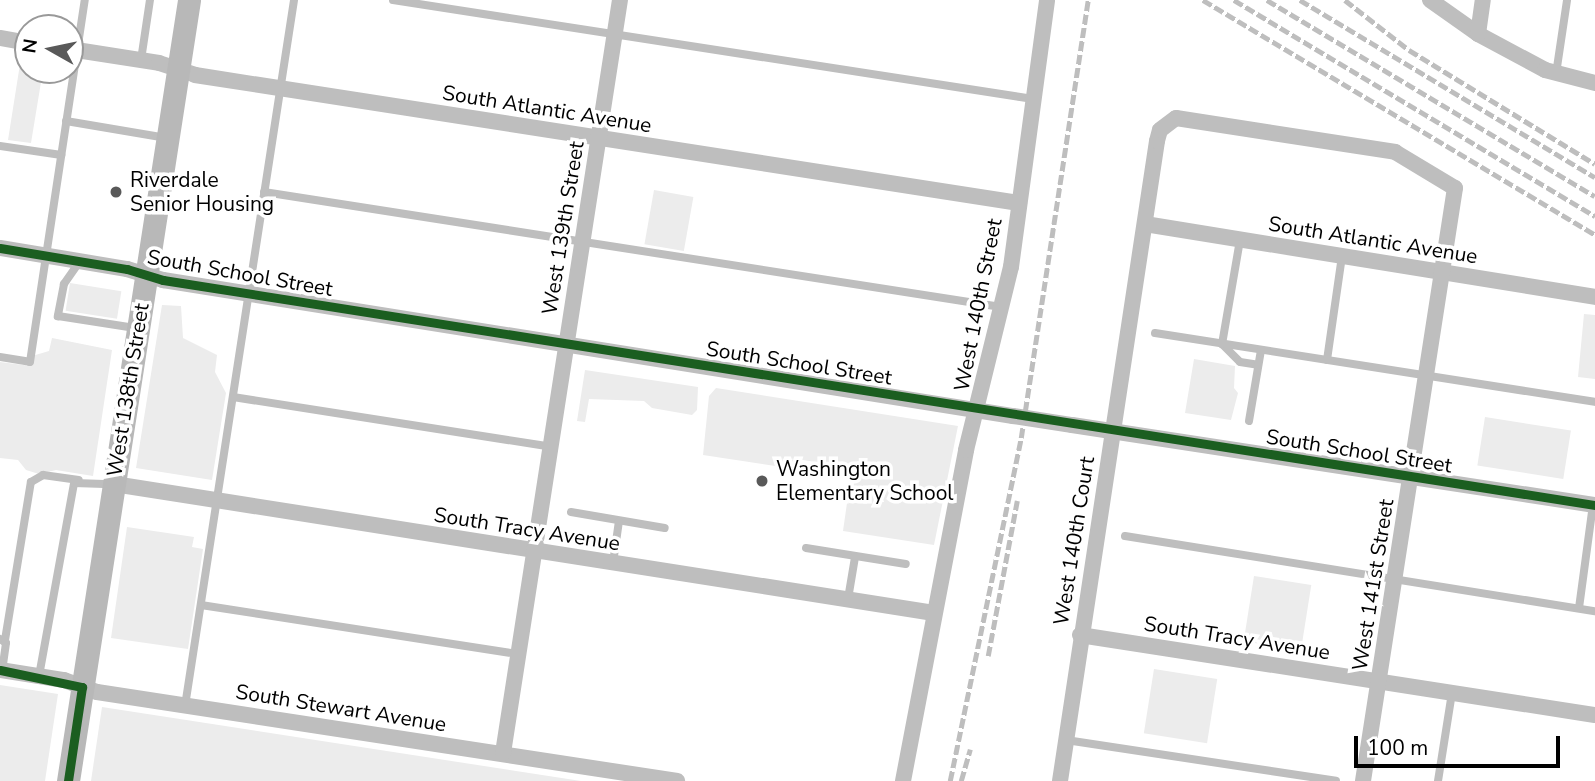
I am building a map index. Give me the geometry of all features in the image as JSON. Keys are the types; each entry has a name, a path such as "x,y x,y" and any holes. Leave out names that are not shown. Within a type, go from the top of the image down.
{"street":[{"name":"West 138th Street","path":"68,781 189,0"},
{"name":"West 139th Street","path":"503,753 620,0"},
{"name":"West 140th Street","path":"903,781 966,450 979,409 1001,307 1019,203 1047,0"},
{"path":"1430,0 1478,34 1556,74 1595,83"},
{"path":"1478,34 1483,0"},
{"name":"South Atlantic Avenue","path":"84,51 281,88 1019,203"},
{"name":"West 141st Street","path":"1176,118 1395,152 1455,188 1363,781"},
{"name":"West 140th Court","path":"1060,781 1080,635 1160,130 1176,118"},
{"name":"South Atlantic Avenue","path":"1145,224 1595,297"},
{"name":"South School Street","path":"0,248 249,294 1013,416 1594,505"},
{"name":"South Tracy Avenue","path":"114,484 934,613"},
{"name":"South Tracy Avenue","path":"1080,635 1595,715"},
{"name":"South Stewart Avenue","path":"1,670 185,706 677,781"}],"lane":[{"path":"141,60 150,0"},
{"path":"185,706 294,0"},
{"path":"393,0 1033,99"},
{"path":"1556,74 1567,0"},
{"path":"0,357 30,362 70,84"},
{"path":"66,121 167,138"},
{"path":"0,146 61,155"},
{"path":"264,192 1001,307"},
{"path":"1222,344 1240,240"},
{"path":"1327,360 1342,256"},
{"path":"80,261 64,284 58,316 138,328"},
{"path":"1155,333 1595,402"},
{"path":"1222,344 1240,362 1258,365"},
{"path":"1248,421 1261,350"},
{"path":"233,397 551,447"},
{"path":"1,670 2,639 31,482 43,475 114,484"},
{"path":"39,676 74,483 81,480"},
{"path":"1579,608 1594,505"},
{"path":"571,512 665,528"},
{"path":"613,564 619,521"},
{"path":"1125,536 1595,611"},
{"path":"806,548 906,565"},
{"path":"848,600 855,557"},
{"path":"201,605 519,654"},
{"path":"1438,781 1452,693"},
{"path":"1066,740 1336,781"},
{"path":"1266,781 1267,771"}],"shaded area":[{"path":"17,84 41,84 31,143 8,140"},
{"path":"654,190 693,197 684,251 644,244"},
{"path":"70,283 121,291 117,319 66,311"},
{"path":"162,305 181,306 183,338 217,355 215,372 226,393 212,480 136,468"},
{"path":"1584,314 1595,315 1595,379 1578,377"},
{"path":"52,338 112,350 93,476 56,470 39,474 26,470 18,460 0,458 0,362 31,366 32,356 49,351"},
{"path":"1194,359 1235,366 1234,388 1238,393 1231,420 1185,413"},
{"path":"585,370 698,387 697,410 692,415 652,408 644,401 589,399 585,422 577,421"},
{"path":"716,388 958,426 934,545 843,531 852,468 797,459 795,469 703,455 709,396"},
{"path":"1485,417 1571,431 1563,479 1477,465"},
{"path":"127,527 194,537 192,547 203,549 188,649 111,638"},
{"path":"1254,576 1311,585 1301,650 1244,641"},
{"path":"1154,669 1217,679 1207,743 1144,733"},
{"path":"0,685 58,694 45,781 0,781"},
{"path":"102,707 581,781 91,781"}],"railway":[{"path":"950,781 1021,438 1088,0"},
{"path":"1203,0 1595,235"},
{"path":"1234,0 1595,216"},
{"path":"1267,0 1595,196"},
{"path":"1300,0 1595,177"},
{"path":"1345,0 1409,50 1595,164"},
{"path":"988,656 1017,501"},
{"path":"961,781 970,749"}],"cycle path":[{"path":"0,248 127,269 163,280 1595,505"},
{"path":"0,670 82,687 68,781"}],"place":[{"name":"Riverdale Senior Housing","path":"116,192"},
{"name":"Washington Elementary School","path":"762,481"}]}
